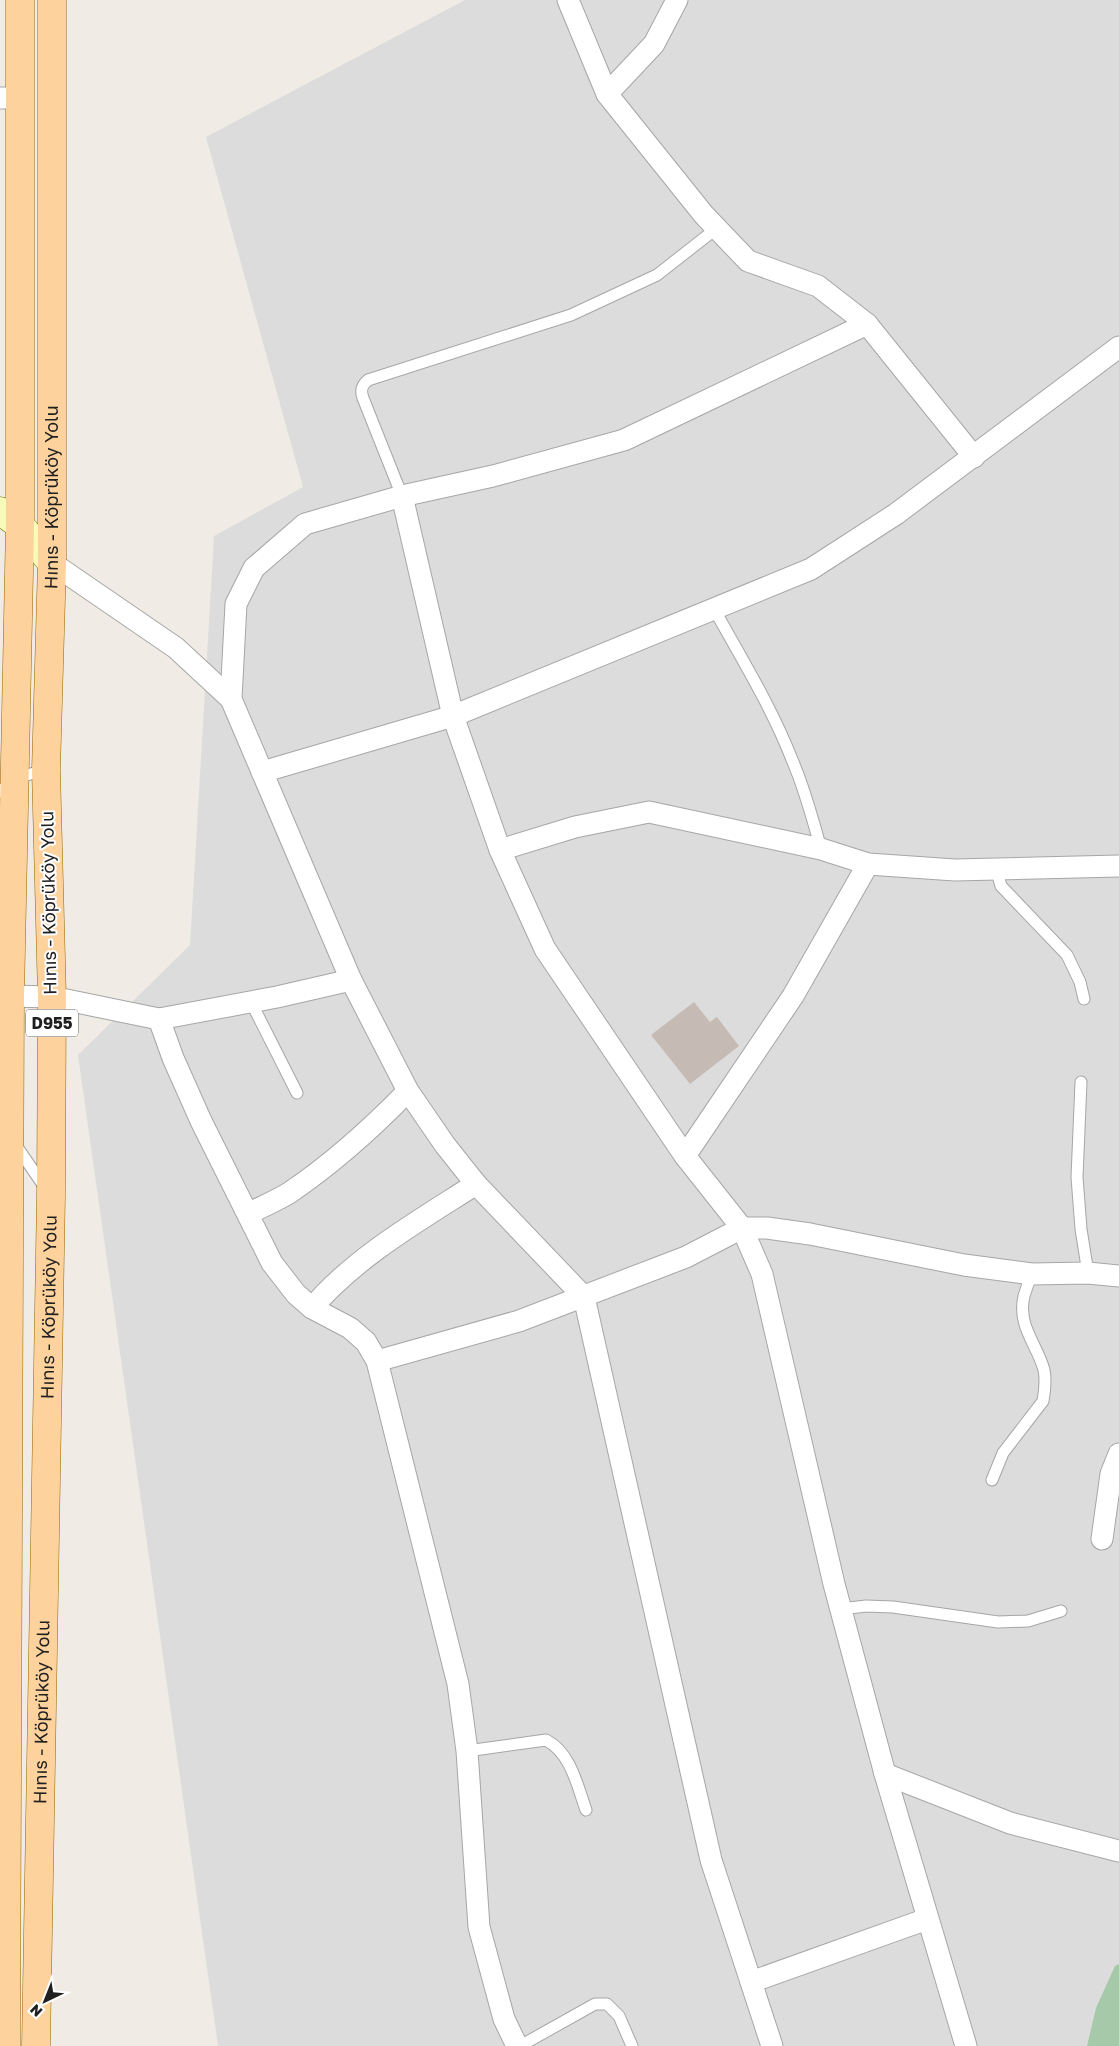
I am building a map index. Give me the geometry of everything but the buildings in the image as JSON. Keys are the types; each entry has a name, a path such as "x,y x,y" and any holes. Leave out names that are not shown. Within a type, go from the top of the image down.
{"main road":[{"name":"Hınıs - Köprüköy Yolu","path":"6,2046 5,1131 10,996 8,785 10,98 20,0"},
{"name":"Hınıs - Köprüköy Yolu","path":"38,2045 51,1196 52,997 46,770 52,563 52,0"}],"street":[{"path":"568,0 607,94 717,228 748,261 818,286 867,324 974,456"},
{"path":"607,94 654,44 677,0"},
{"path":"231,699 236,604 254,568 305,524 402,496 493,476 624,440 867,324"},
{"path":"262,772 453,716 811,569 896,514 1119,347"},
{"path":"402,496 453,716 500,850 545,949 685,1156 742,1228 762,1274 841,1609 885,1774 966,2046"},
{"path":"10,518 52,563 176,648 231,699 351,980 408,1091 444,1145 476,1184 584,1297 711,1860 772,2046"},
{"path":"500,850 575,827 648,812 821,849 868,864 955,870 1119,866"},
{"path":"685,1156 793,996 868,864"},
{"path":"10,996 52,997 160,1019 251,1002 351,980"},
{"path":"160,1019 173,1058 201,1121 272,1263 296,1294 312,1308 350,1328 366,1342 377,1361 458,1684 467,1751 480,1927 504,2019 519,2046"},
{"path":"248,1214 287,1194 328,1164 373,1126 408,1091"},
{"path":"312,1308 350,1270 414,1224 476,1184"},
{"path":"377,1361 518,1321 584,1297 686,1257 742,1228 767,1228 810,1234 964,1265 1032,1274 1088,1273 1119,1276"},
{"path":"1102,1539 1111,1474 1119,1454"},
{"path":"885,1774 1010,1823 1119,1851"},
{"path":"751,1982 927,1919"}],"lane":[{"path":"402,496 361,392 364,383 377,377 571,315 656,275 717,228"},
{"path":"714,609 772,713 808,802 821,849"},
{"path":"8,785 46,770"},
{"path":"996,868 1001,886 1066,955 1080,982 1084,998"},
{"path":"251,1002 297,1093"},
{"path":"1081,1082 1077,1177 1081,1229 1088,1273"},
{"path":"5,1131 51,1196"},
{"path":"992,1480 1003,1453 1043,1401 1045,1391 1044,1371 1029,1338 1024,1321 1024,1296 1032,1274"},
{"path":"841,1609 866,1606 893,1607 998,1622 1028,1621 1061,1611"},
{"path":"467,1751 546,1740 556,1746 567,1759 586,1810"},
{"path":"519,2046 596,2004 607,2004 619,2016 632,2046"}],"shaded area":[{"path":"465,0 1119,0 1119,2046 218,2046 78,1055 190,945 214,536 303,487 206,137"}],"green space":[{"path":"1119,1964 1119,2046 1087,2046 1096,2008 1115,1966"}]}
